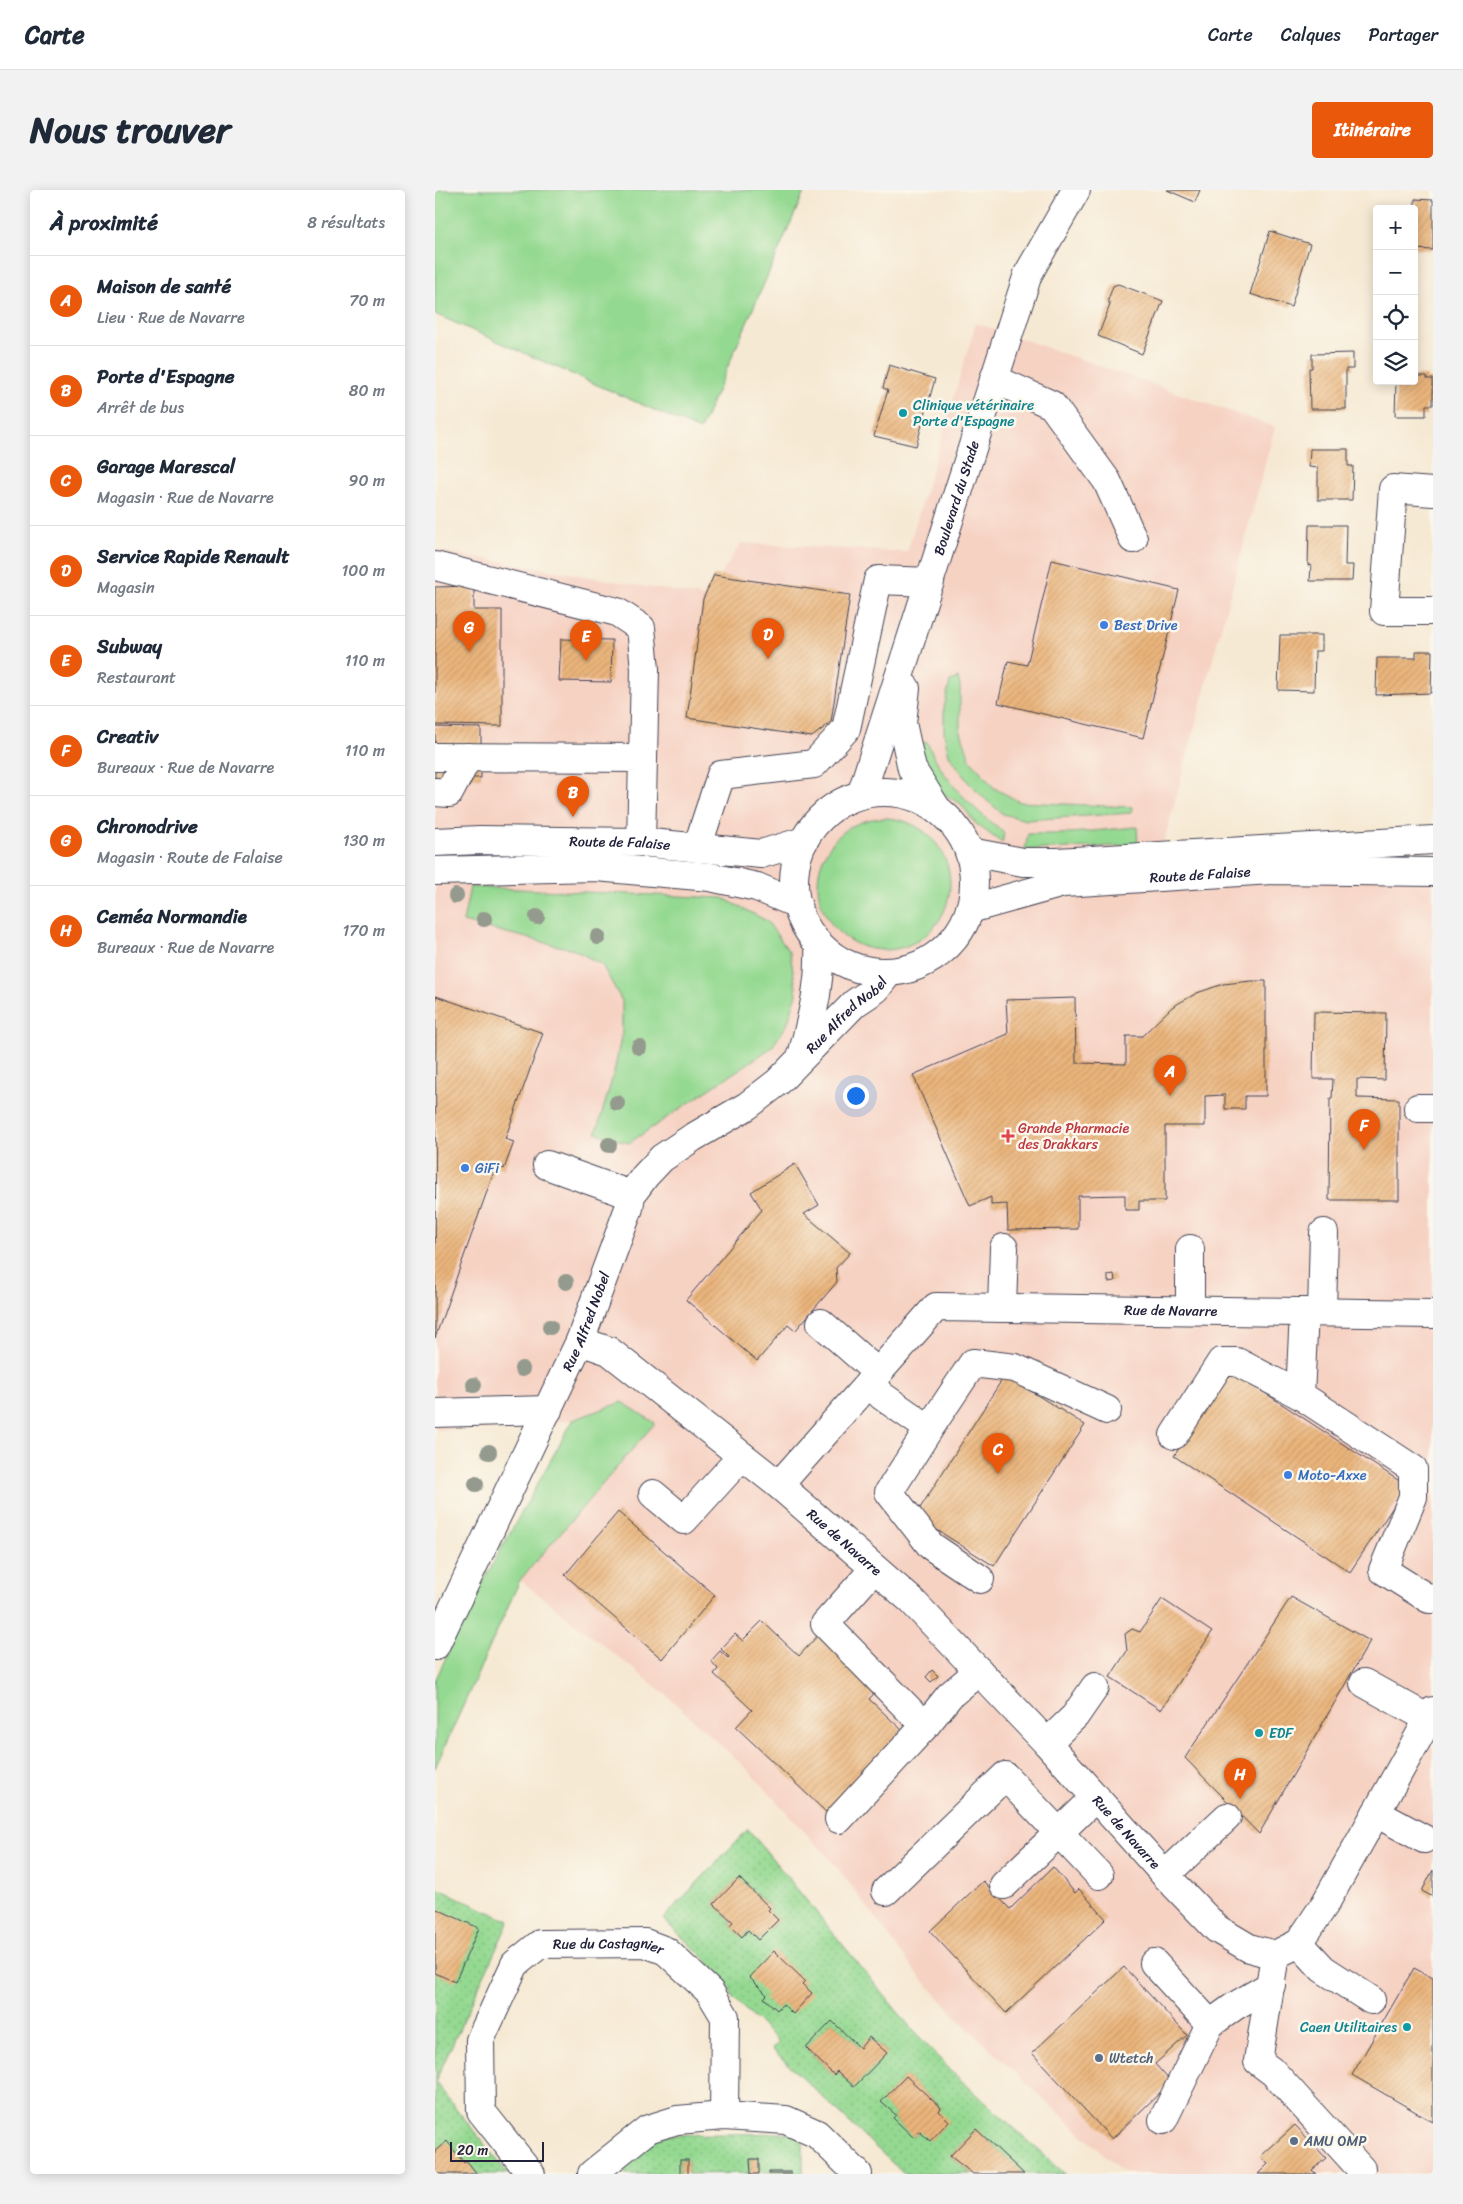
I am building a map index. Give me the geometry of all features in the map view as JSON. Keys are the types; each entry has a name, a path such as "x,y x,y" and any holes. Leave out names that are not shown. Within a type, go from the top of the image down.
{"street":[{"name":"Boulevard du Stade","path":"861,795 1028,274 1076,190"},
{"path":"994,379 1052,405 1107,481 1133,539"},
{"path":"1433,492 1393,489 1384,611 1433,611"},
{"path":"435,566 617,612 641,628 645,669 641,842"},
{"path":"697,848 721,775 814,764 846,729 878,580 930,582"},
{"name":"Boulevard du Stade","path":"911,642 902,723 912,769 935,806"},
{"path":"435,757 643,758"},
{"path":"435,792 449,792 468,757"},
{"path":"886,791 912,795 935,806 956,827 970,852 975,881 970,909 958,933 939,953 915,966 889,972 863,970 839,960 819,944 805,925 797,904 794,882 797,861 804,841 818,820 838,804 861,795 886,791"},
{"name":"Route de Falaise","path":"435,842 480,840 641,842 761,854 804,841"},
{"name":"Route de Falaise","path":"970,852 1023,862 1057,862 1433,840"},
{"name":"Route de Falaise","path":"435,871 596,867 691,875 710,877 757,888 797,904"},
{"name":"Route de Falaise","path":"970,909 1063,883 1272,870 1433,872"},
{"name":"Rue Alfred Nobel","path":"802,1057 818,991 819,944"},
{"name":"Rue Alfred Nobel","path":"435,1646 580,1341 629,1208 631,1195 662,1158 747,1106 778,1082 855,1003 876,989 889,972"},
{"path":"547,1165 631,1195"},
{"path":"1300,1395 1324,1233"},
{"path":"1002,1308 1004,1248"},
{"path":"1190,1249 1190,1310"},
{"name":"Rue de Navarre","path":"779,1485 936,1307 1433,1314"},
{"path":"821,1324 873,1378 881,1396 929,1429"},
{"name":"Rue de Navarre","path":"580,1341 609,1351 779,1485 912,1601 1047,1743 1165,1875 1217,1929 1249,1948 1287,1949"},
{"path":"1174,1436 1221,1362 1237,1362 1300,1395 1413,1468 1413,1497 1383,1570 1429,1599 1433,1599"},
{"path":"980,1579 931,1546 889,1492 973,1363 1015,1368 1107,1410"},
{"path":"435,1413 548,1410"},
{"path":"653,1494 684,1520 742,1456"},
{"path":"874,1569 825,1624 925,1726"},
{"path":"839,1819 951,1696 979,1671"},
{"path":"1361,2169 1274,2073 1258,2061 1271,1985 1287,1949 1325,1904 1431,1715 1364,1683"},
{"path":"1047,1743 1075,1716 1095,1687"},
{"path":"886,1891 1005,1776 1099,1875"},
{"path":"1004,1885 1096,1797"},
{"path":"1376,1813 1423,1839"},
{"path":"1165,1875 1227,1817"},
{"name":"Rue du Castagnier","path":"531,2174 481,2111 479,2040 515,1964 540,1944 645,1943 666,1951 710,1992 725,2017 724,2116"},
{"path":"1287,1949 1371,2000"},
{"path":"1154,1963 1210,2024"},
{"path":"1163,2120 1210,2024 1235,2006 1271,1985"},
{"path":"591,2174 648,2129 677,2120 724,2116 786,2120 817,2134 858,2174"}],"shaded area":[{"path":"976,323 1275,427 1157,868 1433,866 1433,2174 1125,2174 960,2021 914,1970 838,1868 746,1768 664,1693 520,1580 655,1423 622,1402 573,1420 486,1429 435,1430 435,550 706,597 741,543 907,552"}],"green space":[{"path":"435,190 805,190 700,430 435,314"},
{"path":"958,678 960,686 960,729 970,759 994,788 1020,802 1132,807 1131,813 1026,820 1003,814 969,783 949,755 944,733 944,708 950,681"},
{"path":"927,742 933,756 959,792 1004,833 1002,843 975,823 961,804 940,792 914,744"},
{"path":"884,818 909,823 920,829 930,838 939,848 945,859 950,884 945,909 939,920 930,930 920,939 909,945 884,950 859,945 848,939 838,930 829,920 823,909 818,884 823,859 829,848 838,838 848,829 859,823"},
{"path":"1137,827 1138,845 1025,850 1028,834 1060,834"},
{"path":"470,887 723,898 767,921 790,953 797,994 787,1025 771,1048 629,1143 596,1133 614,1073 622,1032 622,1001 602,965 575,950 463,922"},
{"path":"622,1402 655,1423 520,1580 435,1768 435,1681 471,1603 573,1420"},
{"path":"748,1829 911,2028 953,2073 1065,2174 1024,2174 976,2129 950,2156 972,2174 904,2174 772,2049 779,2042 734,1999 724,1977 663,1919","holes":["739,1878 770,1907 768,1910 778,1920 758,1940 748,1930 742,1937 730,1925 732,1922 714,1904","832,2021 860,2048 870,2037 887,2053 854,2087 837,2071 834,2075 806,2048","906,2076 941,2108 914,2137 893,2118 896,2115 882,2102"]},
{"path":"435,1887 509,1921 435,2082"},
{"path":"435,2082 508,2174 435,2174"},
{"path":"793,2133 803,2142 803,2174 759,2172 758,2159 750,2159 751,2173 688,2174 688,2160 680,2160 680,2174 624,2174 624,2165 661,2135"}],"building":[{"path":"1167,190 1200,190 1195,202"},
{"path":"1415,199 1433,200 1433,250 1418,249 1418,205 1415,205"},
{"path":"1270,231 1310,244 1291,307 1250,294"},
{"path":"1118,284 1163,301 1142,354 1098,336 1110,305 1108,300 1113,286"},
{"path":"1353,353 1353,369 1346,369 1346,409 1310,409 1309,368 1312,368 1312,354"},
{"name":"Clinique vétérinaire Porte d'Espagne","path":"889,365 935,379 916,446 874,436 888,390 883,388"},
{"path":"1418,376 1427,376 1427,379 1433,379 1433,405 1426,405 1426,416 1395,416 1396,385 1418,385"},
{"path":"1310,449 1348,449 1348,466 1353,466 1352,500 1318,500 1318,468 1309,467"},
{"path":"1309,525 1346,525 1345,565 1353,565 1352,581 1310,581 1311,565 1308,566"},
{"name":"Best Drive","path":"1052,560 1179,590 1143,738 998,703 1008,661 1027,665"},
{"path":"714,575 850,595 831,722 812,737 687,718 703,599"},
{"path":"474,586 474,610 502,610 502,726 435,725 435,587"},
{"path":"1280,635 1322,635 1322,651 1315,651 1314,691 1278,690"},
{"path":"561,639 612,640 611,682 559,681"},
{"path":"1416,651 1432,651 1431,693 1376,695 1377,658 1416,658"},
{"path":"435,727 481,728 481,778 435,778"},
{"path":"1266,981 1266,1096 1245,1096 1245,1109 1225,1109 1225,1095 1205,1096 1205,1126 1165,1126 1165,1201 1139,1201 1139,1210 1125,1210 1125,1195 1078,1196 1078,1229 1008,1230 1007,1204 991,1205 991,1197 970,1206 913,1075 1008,1034 1006,1000 1075,998 1076,1063 1126,1064 1126,1036 1142,1036 1172,1007 1197,993 1223,984"},
{"name":"GiFi","path":"436,996 543,1033 505,1139 514,1142 504,1169 496,1166 435,1338"},
{"path":"1314,1012 1386,1013 1385,1080 1357,1079 1357,1098 1399,1099 1399,1200 1329,1200 1330,1098 1332,1098 1333,1079 1313,1079"},
{"path":"795,1164 819,1205 804,1214 850,1253 836,1268 837,1282 795,1331 788,1325 757,1361 686,1300 762,1210 751,1192"},
{"path":"1114,1274 1115,1281 1108,1282 1108,1275"},
{"name":"Moto-Axxe","path":"1230,1370 1407,1486 1350,1572 1174,1456"},
{"path":"1005,1375 1085,1425 994,1566 915,1516"},
{"path":"618,1512 715,1595 662,1659 565,1575"},
{"name":"EDF","path":"1291,1597 1370,1641 1259,1834 1185,1758"},
{"path":"1162,1599 1212,1632 1161,1710 1110,1677 1127,1651 1125,1634 1132,1629 1140,1632"},
{"path":"762,1621 799,1656 821,1632 880,1687 869,1699 904,1732 827,1813 736,1727 752,1710 714,1674 718,1669 711,1661 720,1651 729,1657 721,1649 735,1634 744,1642 743,1640"},
{"path":"932,1670 938,1676 931,1682 926,1677"},
{"path":"1053,1867 1075,1893 1079,1889 1106,1919 1006,2013 930,1931 983,1881 1010,1909"},
{"path":"1433,1870 1433,1897 1422,1891"},
{"path":"739,1878 770,1908 768,1910 778,1920 758,1940 748,1930 742,1937 730,1925 733,1922 714,1904"},
{"path":"437,1909 479,1928 455,1982 435,1973 435,1912"},
{"path":"774,1951 805,1981 802,1984 812,1993 793,2014 783,2004 777,2010 764,1998 767,1995 749,1977"},
{"name":"Wtetch","path":"1124,1967 1187,2035 1155,2064 1171,2082 1112,2139 1032,2053"},
{"name":"Caen Utilitaires","path":"1414,1968 1433,1978 1433,2122 1352,2075"},
{"path":"832,2021 860,2048 869,2037 887,2053 854,2087 837,2071 834,2075 806,2048"},
{"path":"906,2076 941,2108 939,2111 949,2121 930,2141 919,2131 913,2137 893,2118 896,2115 881,2102"},
{"name":"AMU OMP","path":"1295,2125 1326,2158 1312,2170 1316,2174 1258,2174 1268,2164 1260,2157"},
{"path":"976,2129 1024,2174 973,2174 950,2156"},
{"path":"447,2141 464,2163 467,2161 477,2174 435,2174 435,2151"},
{"path":"750,2159 759,2159 759,2174 751,2174"},
{"path":"680,2160 688,2160 688,2174 680,2174"},
{"path":"769,2172 791,2172 791,2174 769,2174"}],"place":[{"name":"Clinique vétérinaire Porte d'Espagne","path":"903,413"},
{"name":"Best Drive","path":"1104,625"},
{"name":"Chronodrive","path":"469,652"},
{"name":"Service Rapide Renault","path":"768,659"},
{"name":"Subway","path":"586,661"},
{"name":"Porte d'Espagne","path":"573,817"},
{"name":"Maison de santé","path":"1170,1096"},
{"name":"Grande Pharmacie des Drakkars","path":"1008,1136"},
{"name":"Creativ","path":"1364,1150"},
{"name":"GiFi","path":"465,1168"},
{"name":"Garage Marescal","path":"998,1474"},
{"name":"Moto-Axxe","path":"1288,1475"},
{"name":"EDF","path":"1259,1733"},
{"name":"Ceméa Normandie","path":"1240,1799"},
{"name":"Caen Utilitaires","path":"1407,2027"},
{"name":"Wtetch","path":"1099,2058"},
{"name":"AMU OMP","path":"1294,2141"}]}
